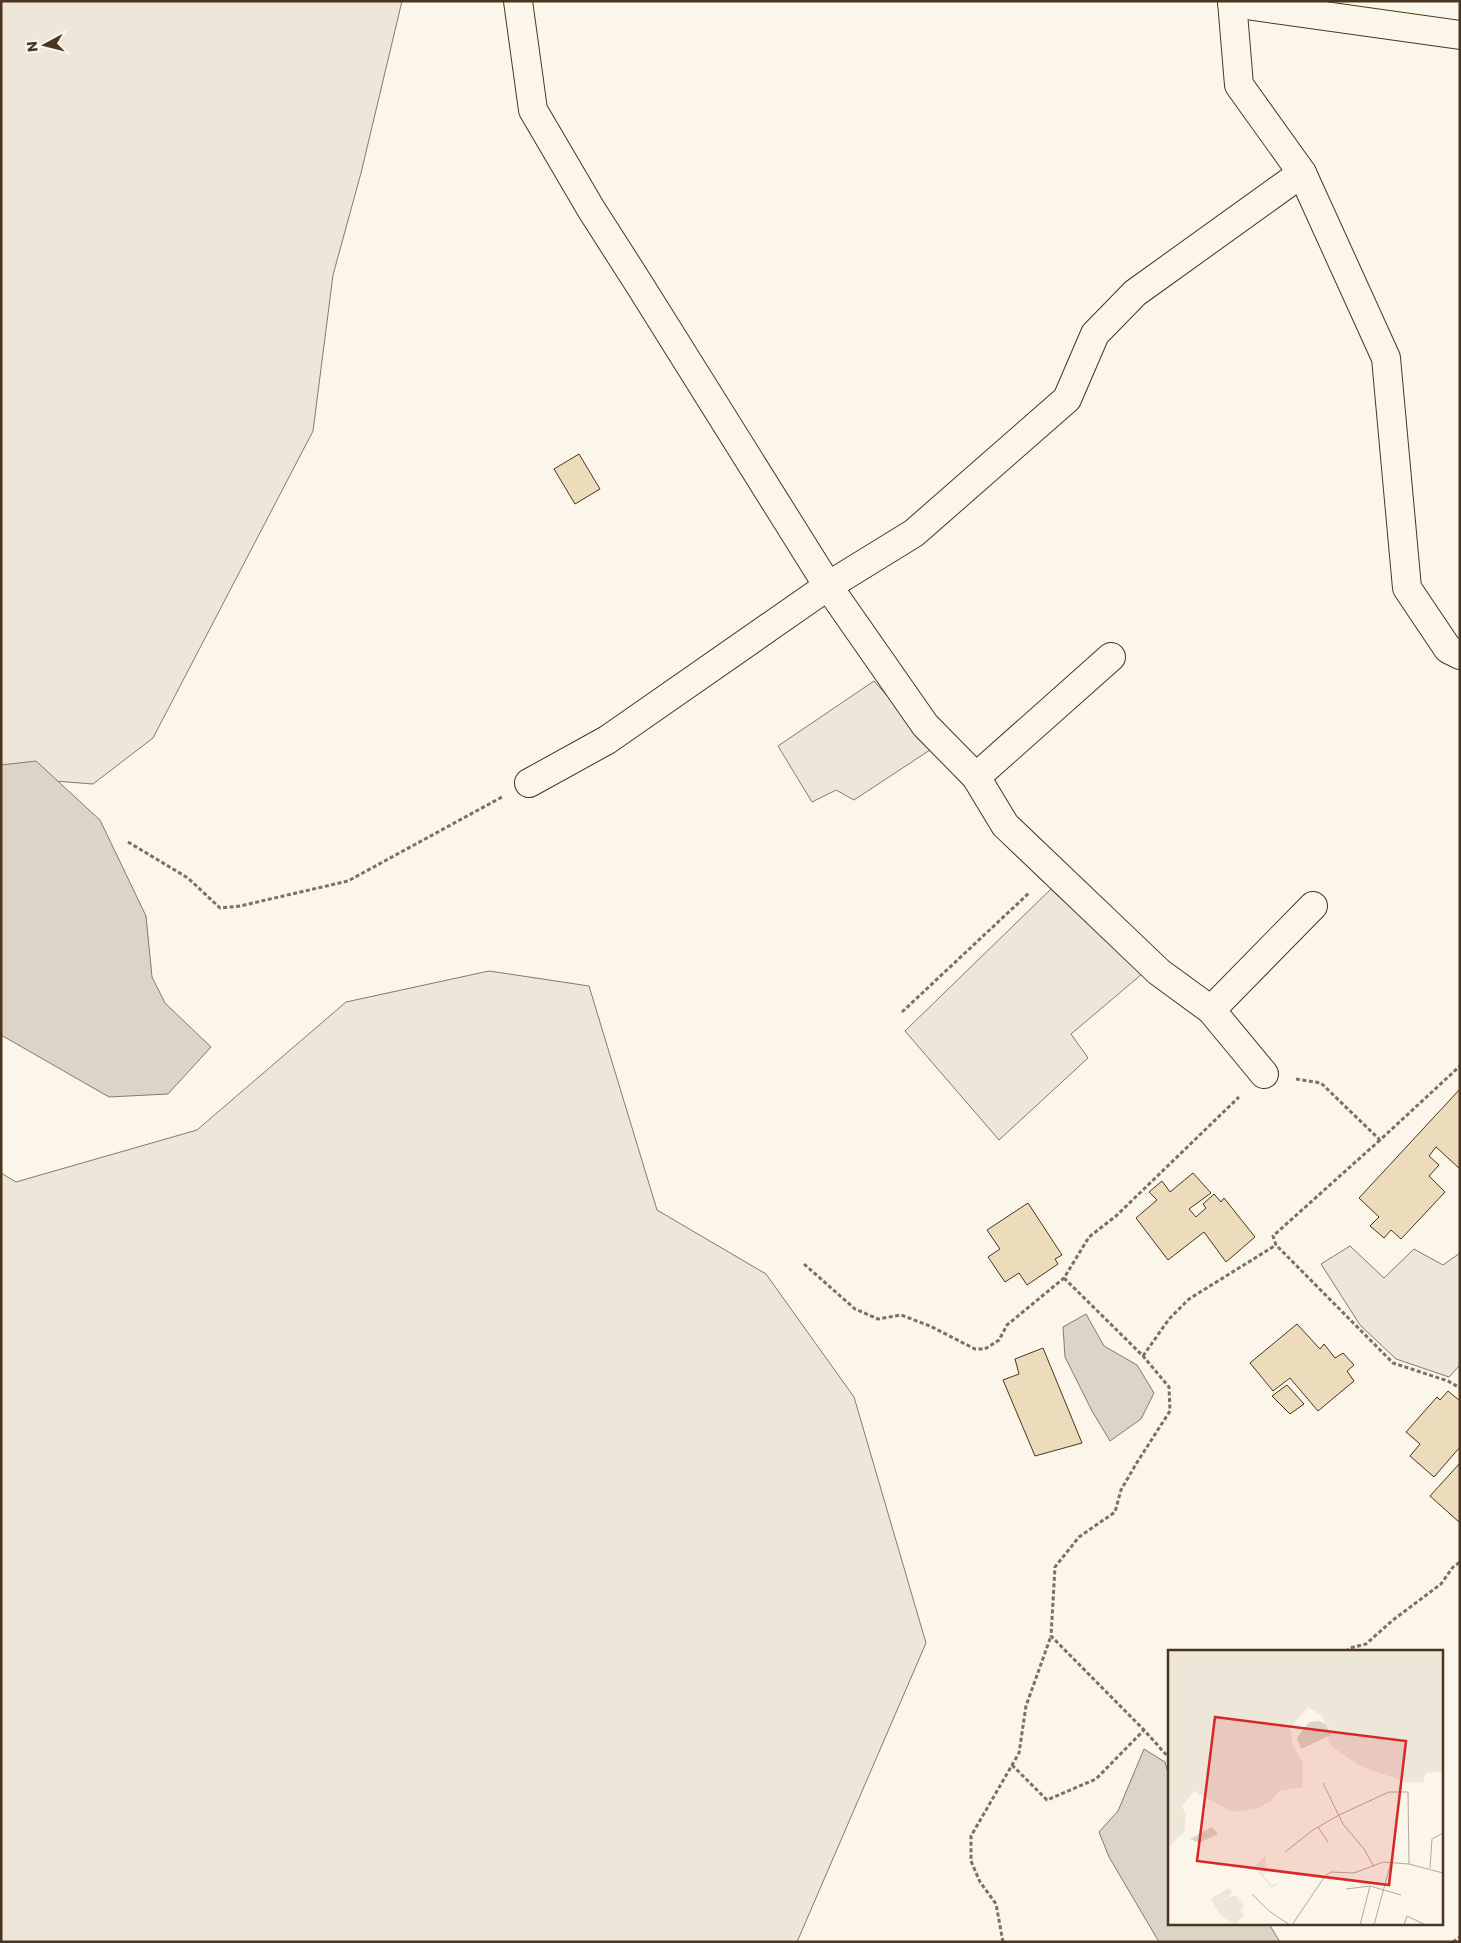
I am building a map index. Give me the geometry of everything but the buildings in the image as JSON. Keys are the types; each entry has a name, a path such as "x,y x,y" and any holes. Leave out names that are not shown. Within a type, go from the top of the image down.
{"street":[{"path":"518,1 532,110 609,239 828,586 925,725 976,777 1005,825 1159,972 1211,1010 1264,1074"},
{"path":"1460,35 1232,2 1238,86 1302,173 1386,358 1406,588 1448,649 1460,656"},
{"path":"528,783 608,740 828,586 914,533 1067,399 1095,334 1135,293 1302,173"},
{"path":"976,777 1111,657"},
{"path":"1211,1010 1313,906"}],"path":[{"path":"128,842 188,878 220,908 240,906 348,881 528,783"},
{"path":"902,1012 1053,870"},
{"path":"1460,1066 1273,1236 1276,1245 1393,1364 1448,1381 1460,1388"},
{"path":"804,1264 855,1309 878,1318 901,1315 930,1326 975,1349 985,1349 994,1345 999,1340 1007,1325 1064,1278 1089,1237 1116,1216 1264,1074 1322,1083 1380,1140"},
{"path":"1143,1356 1169,1319 1189,1299 1276,1245"},
{"path":"1002,1942 996,1904 980,1882 972,1861 971,1836 1019,1753 1026,1706 1051,1636 1055,1567 1079,1537 1115,1512 1122,1490 1136,1464 1170,1411 1170,1387 1143,1356 1064,1278"},
{"path":"1348,1650 1366,1644 1412,1605 1441,1584 1453,1567 1460,1562"},
{"path":"1051,1636 1168,1757"},
{"path":"1012,1766 1047,1800 1096,1779 1144,1730"},
{"path":"1453,1942 1460,1937"}],"shaded area":[{"path":"1,1 402,1 361,173 333,275 313,431 153,738 93,784 1,777"},
{"path":"874,681 933,748 854,800 836,790 812,802 778,746"},
{"path":"36,761 100,820 146,916 152,977 165,1003 211,1047 168,1094 109,1097 1,1035 1,765"},
{"path":"1051,889 1142,974 1071,1034 1088,1058 999,1140 905,1031"},
{"path":"489,971 589,986 657,1210 766,1274 854,1397 926,1643 797,1942 1,1942 1,1173 16,1182 197,1130 346,1002"},
{"path":"1350,1246 1384,1278 1414,1249 1443,1265 1460,1253 1460,1365 1449,1377 1396,1359 1360,1325 1321,1264"},
{"path":"1086,1314 1104,1346 1137,1365 1154,1393 1141,1419 1110,1441 1092,1411 1065,1357 1063,1327"},
{"path":"1144,1749 1165,1762 1168,1773 1168,1926 1270,1926 1280,1942 1159,1942 1109,1857 1099,1832 1118,1811"}]}
